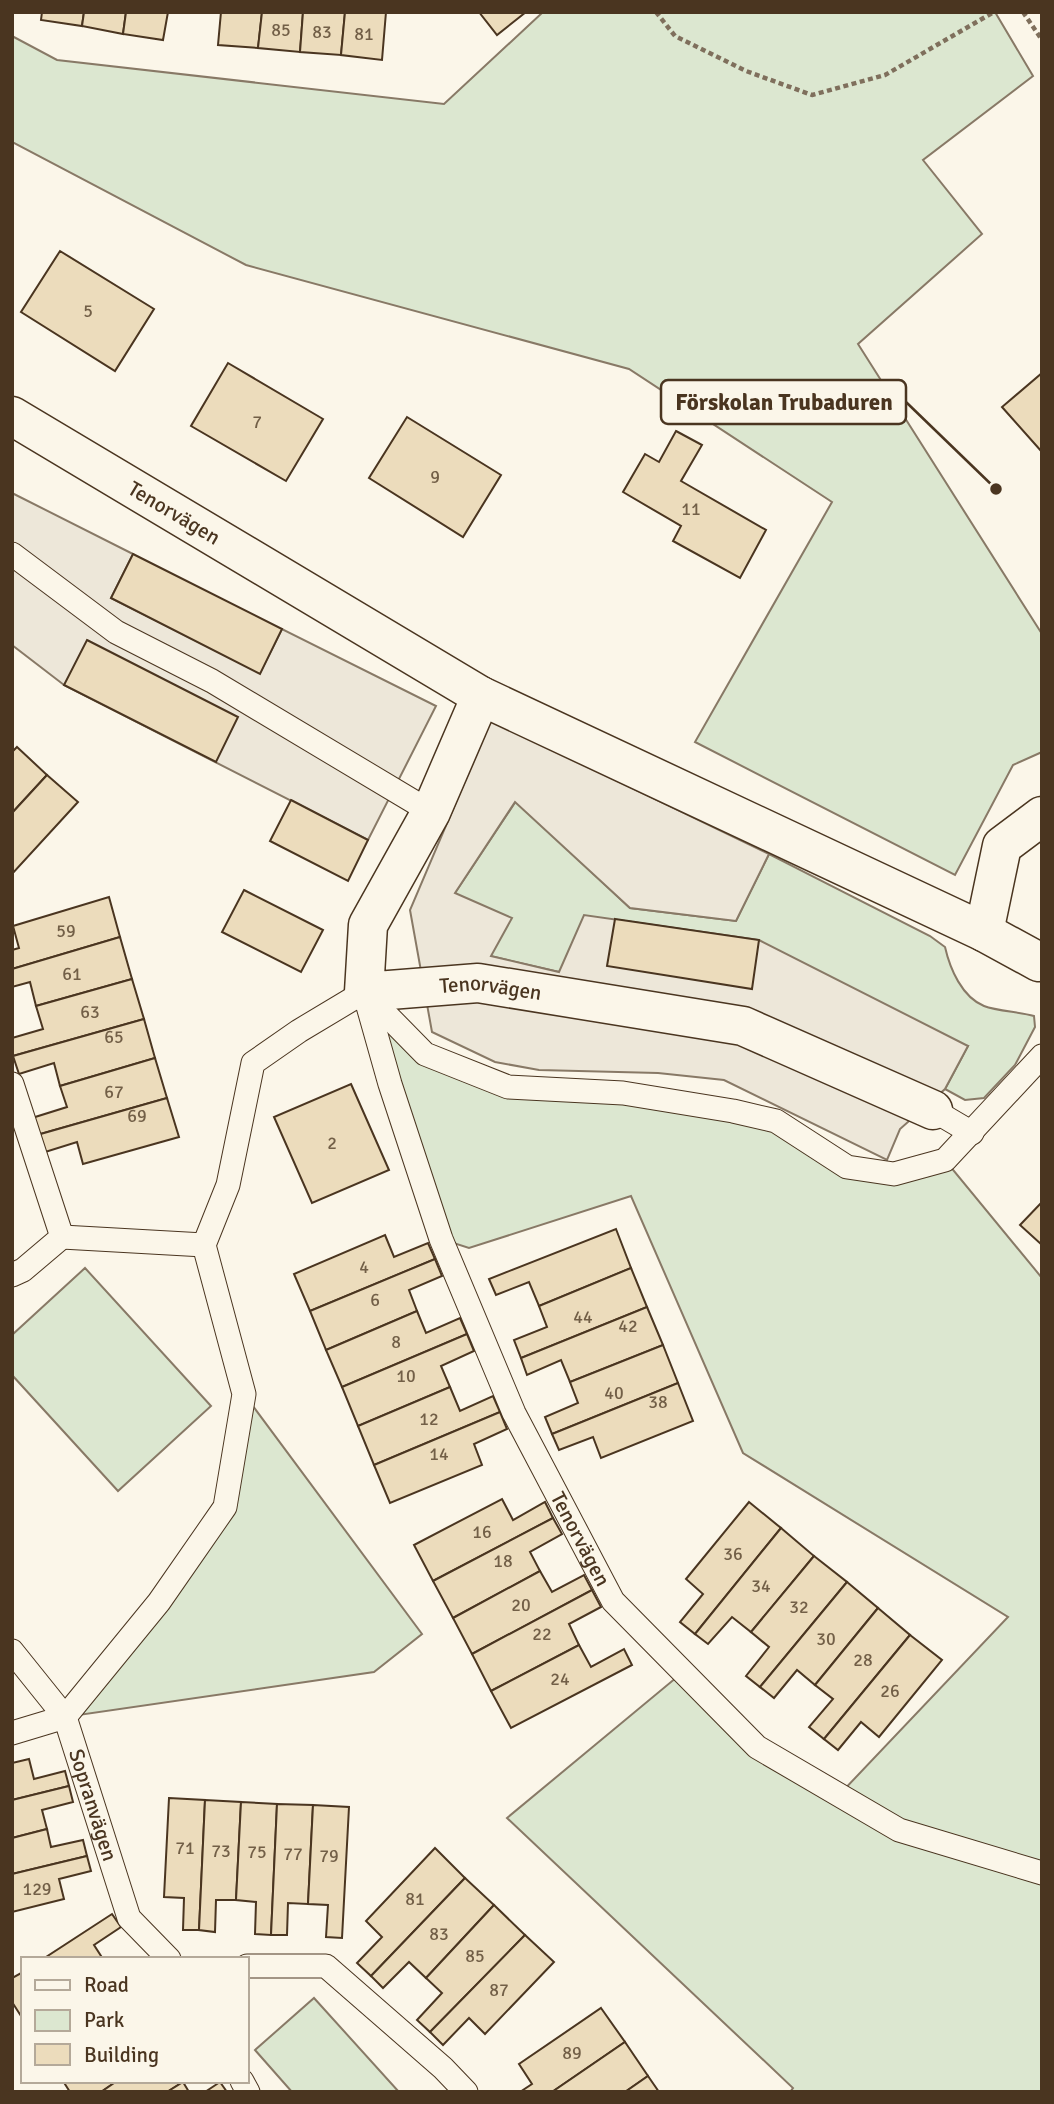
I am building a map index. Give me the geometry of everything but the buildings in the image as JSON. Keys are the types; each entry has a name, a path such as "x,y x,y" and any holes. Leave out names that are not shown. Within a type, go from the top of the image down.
{"street":[{"name":"Tenorvägen","path":"12,416 481,696 984,932 1040,963"},
{"name":"Tenorvägen","path":"481,696 431,812 368,925 364,992 478,983 743,1026 933,1110"},
{"path":"984,932 1002,846 1042,816"}],"lane":[{"path":"12,554 116,632 212,681 431,812"},
{"path":"12,1732 65,1717 159,1602 225,1507 244,1395 204,1245 228,1185 253,1063 299,1031 364,992 425,1054 508,1087 623,1093 733,1111 776,1121 847,1167 894,1174 945,1160 1042,1056"},
{"name":"Tenorvägen","path":"364,992 390,1084 441,1239 514,1413 613,1601 757,1747 899,1830 1042,1873"},
{"path":"12,1084 17,1110 62,1237"},
{"path":"933,1110 972,1133"},
{"path":"12,1275 23,1270 62,1237 204,1245"},
{"name":"Sopranvägen","path":"12,1651 65,1717 128,1918 167,1957"},
{"path":"248,1966 326,1966 443,2068 466,2092"}],"path":[{"path":"656,12 675,36 746,71 812,95 885,75 994,12"},
{"path":"1023,12 1042,40"}],"green space":[{"path":"543,12 995,12 1033,76 923,160 982,234 858,344 1042,634 1042,752 1013,765 955,875 695,742 832,502 629,369 246,265 12,142 12,36 57,60 444,104"},
{"path":"516,801 630,908 736,921 769,854 930,936 945,947 954,973 969,996 989,1008 1034,1016 1035,1027 1015,1065 984,1098 965,1100 945,1089 968,1046 559,972 490,956 455,893"},
{"path":"364,992 425,1054 508,1087 733,1111 847,1167 945,1160 1042,1278 1042,2092 790,2092 793,2088 507,1818 683,1672 757,1747 839,1795 1008,1617 743,1453 631,1196 469,1248 441,1239"},
{"path":"85,1268 211,1406 118,1491 12,1375 12,1335"},
{"path":"244,1394 422,1634 374,1672 65,1717 225,1507"},
{"path":"314,1998 399,2092 292,2092 255,2050"}],"shaded area":[{"path":"12,493 133,554 111,598 260,673 282,629 436,706 368,840 64,685 12,645"},
{"path":"491,720 769,854 736,921 630,908 515,802 455,893 512,918 491,956 559,972 584,915 759,940 968,1046 945,1089 900,1129 887,1160 724,1080 658,1073 539,1070 495,1062 432,1032 410,910"}],"place":[{"name":"Förskolan Trubaduren","path":"996,489"}]}
